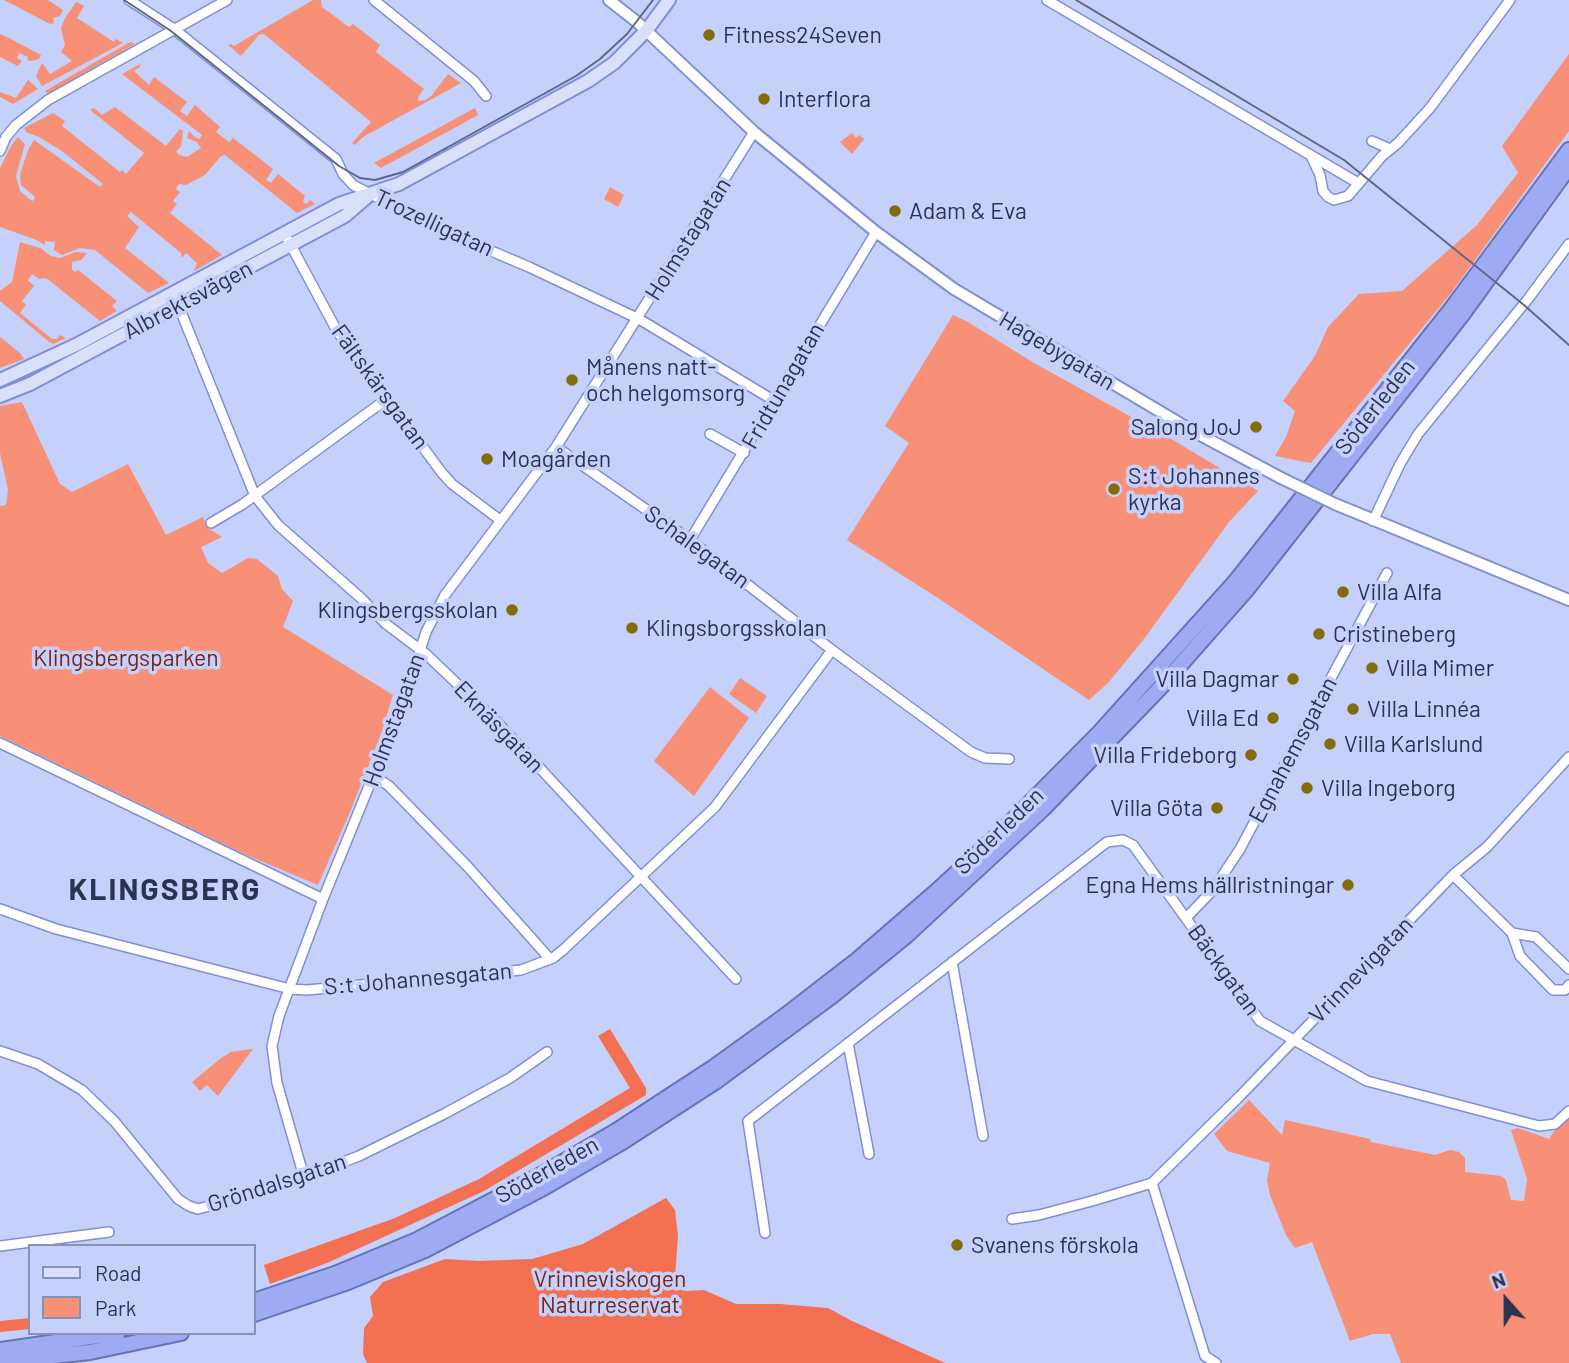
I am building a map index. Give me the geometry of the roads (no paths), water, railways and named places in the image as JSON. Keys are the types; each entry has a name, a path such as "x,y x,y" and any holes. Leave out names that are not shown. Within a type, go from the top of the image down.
{"highway":[{"name":"Söderleden","path":"256,1300 335,1274 416,1240 539,1176 616,1131 715,1067 782,1018 857,960 929,898 998,835 1100,733 1235,582 1452,308 1569,149"},
{"name":"Söderleden","path":"256,1313 348,1282 425,1250 557,1181 715,1082 832,996 906,936 1044,808 1159,689 1248,587 1462,314 1569,167"},
{"path":"0,1350 104,1335"},
{"path":"0,1362 90,1352 171,1335"}],"main road":[{"name":"Albrektsvägen","path":"0,396 30,384 176,298 287,239 341,203 408,180 588,81 614,63 646,32 669,0"},
{"name":"Albrektsvägen","path":"0,380 176,298"}],"street":[{"name":"Trozelligatan","path":"129,0 174,29 336,159 343,174 353,185 438,228 639,319 773,400"},
{"path":"0,151 4,132 48,100 227,0"},
{"path":"374,0 474,81 486,96"},
{"name":"Hagebygatan","path":"609,0 754,132 876,232 975,302 1181,425 1282,478 1373,521 1533,583 1569,600"},
{"path":"1046,0 1358,183"},
{"path":"1312,157 1323,191 1328,197 1334,200 1348,196 1430,108 1510,0"},
{"name":"Holmstagatan","path":"304,1177 277,1083 272,1046 279,1016 323,899 405,698 426,632 445,595 556,447 639,319 754,132"},
{"path":"1372,141 1390,149"},
{"name":"Fridtunagatan","path":"690,540 876,232"},
{"name":"Fältskärsgatan","path":"287,239 337,331 450,482 500,520"},
{"path":"1373,521 1418,434 1528,299 1569,244"},
{"name":"Eknäsgatan","path":"176,298 255,496 278,525 362,599 386,624 420,649 497,722 736,979"},
{"path":"211,523 255,496 388,398"},
{"path":"710,433 744,453"},
{"name":"Schalegatan","path":"556,447 690,540 832,650 971,751 985,758 1009,759"},
{"name":"Egnahemsgatan","path":"1186,918 1213,890 1240,849 1387,573"},
{"name":"S:t Johannesgatan","path":"0,909 56,929 290,989 307,990 521,970 550,959 592,924 715,807 832,650"},
{"path":"0,743 323,899"},
{"name":"Vrinnevigatan","path":"1012,1219 1092,1201 1152,1182 1452,876 1487,847 1569,758"},
{"path":"374,776 389,786 468,867 550,959"},
{"name":"Bäckgatan","path":"952,962 1107,842 1123,839 1133,845 1260,1021 1367,1081 1539,1126 1555,1124 1569,1111"},
{"path":"1452,876 1511,933 1520,956 1553,990 1565,990 1569,985"},
{"path":"1511,933 1536,937 1569,969"},
{"path":"765,1233 748,1121 952,962 983,1136"},
{"path":"848,1043 853,1055 869,1154"},
{"name":"Gröndalsgatan","path":"0,1051 38,1064 82,1090 115,1122 178,1199 198,1209 244,1198 359,1156 510,1078 547,1052"},
{"path":"1152,1182 1205,1356 1216,1363"},
{"path":"0,1246 109,1232"}],"tram line":[{"path":"124,0 171,31 339,166 360,178 375,180 403,172 576,76 600,59 627,34 653,0"},
{"path":"1076,0 1344,160 1524,305 1569,345"}],"place":[{"name":"Fitness24Seven","path":"709,35"},
{"name":"Interflora","path":"764,99"},
{"name":"Adam & Eva","path":"895,211"},
{"name":"Månens natt- och helgomsorg","path":"572,380"},
{"name":"Salong JoJ","path":"1256,427"},
{"name":"Moagården","path":"487,459"},
{"name":"S:t Johannes kyrka","path":"1114,489"},
{"name":"Villa Alfa","path":"1343,592"},
{"name":"Klingsbergsskolan","path":"512,610"},
{"name":"Klingsborgsskolan","path":"632,628"},
{"name":"Cristineberg","path":"1319,634"},
{"name":"Villa Mimer","path":"1372,668"},
{"name":"Villa Dagmar","path":"1293,679"},
{"name":"Villa Linnéa","path":"1353,709"},
{"name":"Villa Ed","path":"1273,718"},
{"name":"Villa Karlslund","path":"1330,744"},
{"name":"Villa Frideborg","path":"1251,755"},
{"name":"Villa Ingeborg","path":"1307,788"},
{"name":"Villa Göta","path":"1217,808"},
{"name":"Egna Hems hällristningar","path":"1348,885"},
{"name":"Svanens förskola","path":"957,1245"}],"district":[{"name":"KLINGSBERG","path":"165,890"}],"park label":[{"name":"Klingsbergsparken","path":"126,658"},
{"name":"Vrinneviskogen Naturreservat","path":"610,1292"}]}
